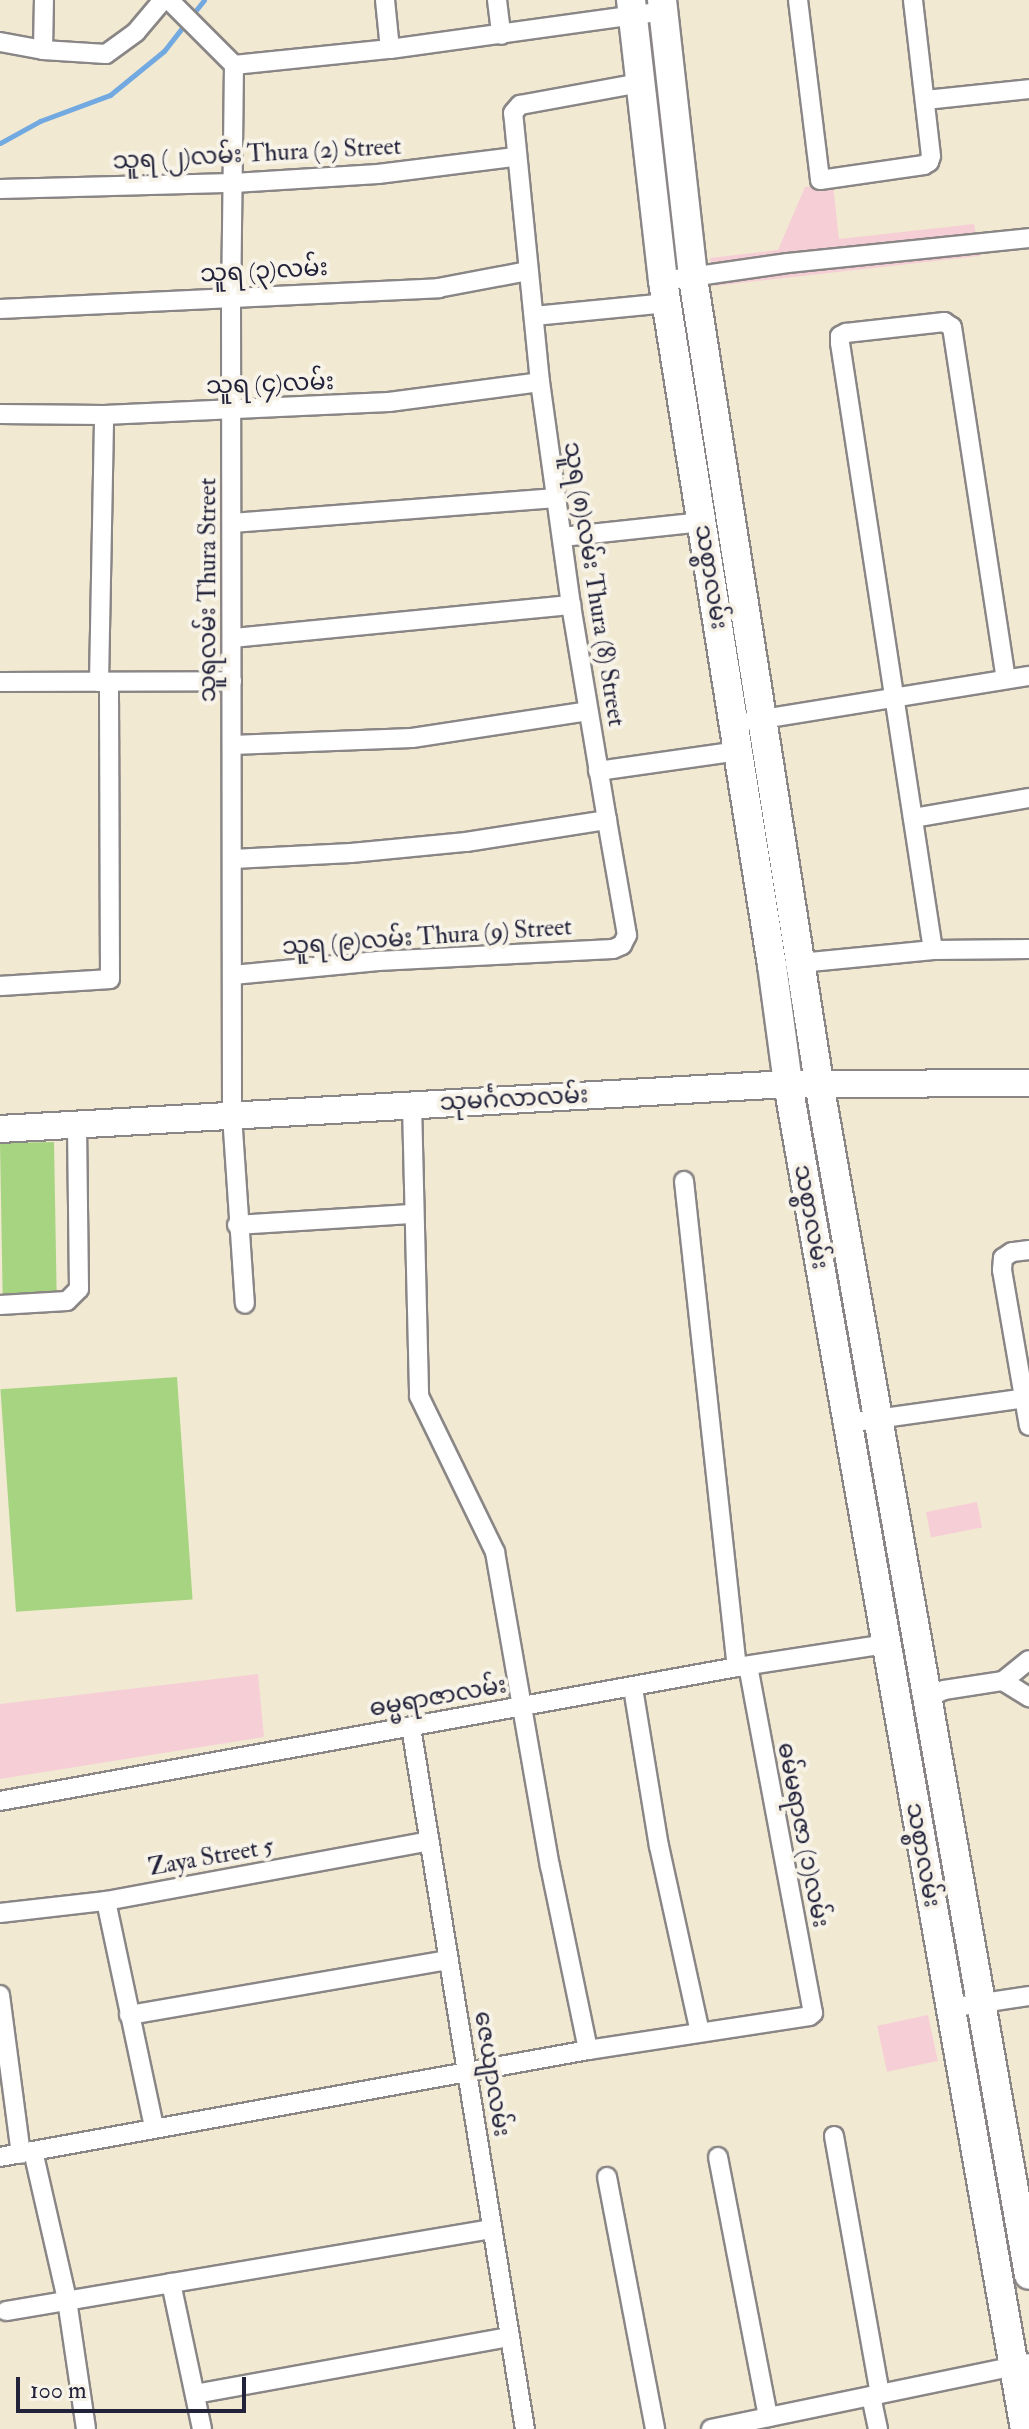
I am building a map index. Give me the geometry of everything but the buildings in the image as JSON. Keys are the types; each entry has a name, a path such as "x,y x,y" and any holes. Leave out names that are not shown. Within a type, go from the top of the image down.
{"main road":[{"name":"သစ္စာလမ်း","path":"662,5 747,721 739,751 788,1084 949,2008 1021,2365 1025,2429"},
{"name":"သစ္စာလမ်း","path":"632,8 665,292 702,522 800,963 925,1699 1029,2275"},
{"name":"သုမင်္ဂလာလမ်း","path":"0,1129 788,1084 1029,1083"}],"street":[{"path":"43,50 44,0"},
{"path":"385,0 390,49"},
{"path":"497,0 501,35"},
{"path":"798,0 820,180 924,165 931,156 913,0"},
{"path":"0,42 43,50 106,54 170,4 234,65 501,35 632,8 662,5"},
{"name":"သူရလမ်း Thura Street","path":"234,65 231,297 232,1115 237,1225 245,1304"},
{"name":"သူရ (၈)လမ်း Thura (8) Street","path":"622,945 627,935 571,605 540,382 515,157 513,113 520,105 640,83"},
{"path":"925,100 1029,89"},
{"name":"သူရ (၂)လမ်း Thura (2) Street","path":"0,189 234,183 378,174 515,157"},
{"path":"534,316 665,292 693,278 788,263 1029,238"},
{"name":"သူရ (၃)လမ်း","path":"0,309 438,288 528,271"},
{"path":"933,950 840,343 840,336 846,333 944,322 952,327 1006,679"},
{"name":"သူရ (၄)လမ်း","path":"0,414 104,415 389,402 540,382"},
{"path":"0,986 110,979 104,682 104,415"},
{"path":"232,523 556,498"},
{"path":"562,537 702,522"},
{"path":"233,638 571,605"},
{"path":"747,721 1029,676"},
{"path":"0,682 232,681"},
{"path":"232,745 412,738 588,711"},
{"path":"598,771 739,751"},
{"path":"913,818 1029,798"},
{"path":"233,859 351,853 466,842 607,820"},
{"name":"သူရ (၉)လမ်း Thura (9) Street","path":"233,975 378,961 613,949 622,945"},
{"path":"800,963 933,950 1029,949"},
{"path":"412,1105 419,1396 495,1552 550,1866 588,2050"},
{"path":"0,1305 67,1301 79,1289 77,1124"},
{"name":"ဓမ်မရာဇာ (၁)လမ်း","path":"684,1181 742,1667 813,2013 700,2032"},
{"path":"237,1225 414,1214"},
{"path":"1029,1250 1012,1252 1003,1258 1002,1270 1025,1373 1029,1426"},
{"path":"848,1423 877,1422 1025,1398"},
{"name":"ဓမ္မရာဇာလမ်း","path":"0,1801 742,1667 886,1644"},
{"path":"925,1699 944,1690 1003,1681 1029,1660"},
{"path":"1003,1681 1029,1697"},
{"path":"0,2157 154,2127 700,2032 659,1846 633,1688"},
{"name":"ဇေယျာလမ်း","path":"411,1727 525,2429"},
{"name":"Zaya Street 5","path":"0,1913 106,1901 429,1841"},
{"path":"106,1901 154,2127"},
{"path":"129,2015 448,1960"},
{"path":"0,1995 27,2153 67,2300 86,2429"},
{"path":"949,2008 1029,1996"},
{"path":"834,2136 876,2395 878,2429"},
{"path":"718,2157 768,2417"},
{"path":"607,2177 655,2429"},
{"path":"6,2311 492,2229"},
{"path":"171,2283 202,2429"},
{"path":"195,2394 509,2337"},
{"path":"711,2429 1021,2365"}],"shaded area":[{"path":"833,185 839,239 974,224 980,256 714,286 710,258 778,250 805,187"},
{"path":"977,1502 982,1528 931,1537 926,1512"},
{"path":"258,1674 264,1737 0,1779 0,1704"},
{"path":"928,2015 938,2061 887,2072 877,2026"}],"green space":[{"path":"54,1142 57,1310 3,1311 0,1143"},
{"path":"177,1377 193,1599 16,1612 0,1389"}],"waterway":[{"path":"192,15 204,0"},
{"path":"0,143 40,121 110,95 164,51 186,23"}]}
